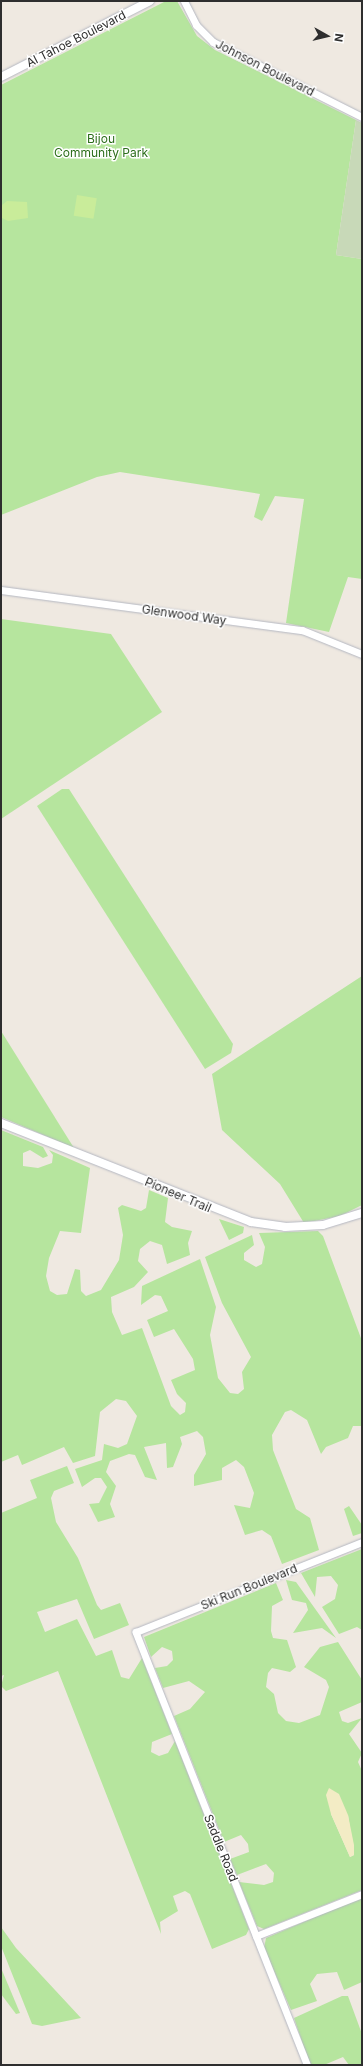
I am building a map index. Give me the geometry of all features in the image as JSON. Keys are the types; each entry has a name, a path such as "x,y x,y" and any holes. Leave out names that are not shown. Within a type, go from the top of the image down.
{"main road":[{"name":"Al Tahoe Boulevard","path":"1,77 150,1"},
{"name":"Pioneer Trail","path":"1,1123 251,1222 285,1227 322,1225 362,1213"}],"street":[{"name":"Johnson Boulevard","path":"184,1 196,25 213,42 362,117"},
{"name":"Glenwood Way","path":"1,590 302,630 362,654"},
{"name":"Ski Run Boulevard","path":"136,1632 362,1542"},
{"name":"Saddle Road","path":"136,1632 307,2065"},
{"path":"256,1936 362,1894"}],"green space":[{"name":"Bijou Community Park","path":"166,1 177,1 197,36 215,50 356,120 336,255 362,259 362,579 348,577 329,632 286,623 304,499 275,496 262,521 254,517 260,494 120,472 97,477 1,515 1,85"},
{"path":"356,120 362,123 362,259 336,255"},
{"path":"77,195 97,198 93,219 74,216"},
{"path":"7,201 27,202 28,218 8,221 2,218 1,206"},
{"path":"1,619 111,634 162,712 1,819"},
{"path":"62,789 69,789 233,1044 231,1053 205,1069 37,806"},
{"path":"362,976 362,1205 340,1216 304,1223 280,1184 222,1130 212,1074"},
{"path":"1,1031 74,1148 1,1117"},
{"path":"1,1130 43,1147 48,1156 43,1158 30,1150 23,1153 23,1166 38,1168 52,1163 53,1155 49,1150 90,1168 81,1233 60,1231 49,1258 46,1276 50,1291 57,1295 67,1294 75,1269 80,1270 81,1291 86,1296 101,1290 119,1260 123,1235 118,1208 122,1205 141,1211 146,1208 149,1190 168,1198 165,1222 172,1227 192,1231 188,1243 190,1255 167,1264 162,1245 150,1241 140,1249 138,1261 148,1272 134,1287 111,1297 112,1312 122,1335 142,1328 171,1406 180,1415 185,1412 186,1403 177,1394 171,1380 195,1370 193,1359 174,1329 154,1337 147,1320 168,1311 161,1296 155,1295 141,1305 142,1286 200,1259 216,1307 210,1335 218,1378 230,1393 238,1394 244,1389 242,1372 251,1357 222,1303 205,1257 252,1235 254,1245 244,1253 244,1260 256,1267 262,1264 265,1247 259,1233 318,1231 323,1236 362,1341 362,1426 353,1426 348,1438 326,1447 321,1454 307,1420 291,1410 285,1412 272,1435 273,1450 296,1509 310,1518 319,1550 282,1564 271,1536 262,1530 245,1535 234,1505 250,1508 254,1493 244,1467 236,1460 222,1468 222,1480 194,1486 194,1475 206,1454 203,1437 197,1431 180,1437 182,1444 173,1467 167,1468 166,1443 144,1447 157,1480 145,1477 135,1455 129,1454 110,1461 106,1472 116,1486 110,1504 115,1517 98,1522 89,1504 99,1503 107,1487 101,1478 95,1478 82,1487 75,1469 102,1460 104,1444 118,1448 127,1444 137,1416 126,1401 116,1399 100,1412 95,1456 73,1463 64,1447 22,1465 18,1455 1,1462"},
{"path":"219,1219 244,1227 243,1233 229,1240"},
{"path":"67,1466 74,1483 54,1491 51,1498 56,1522 78,1558 97,1605 101,1610 120,1603 129,1625 94,1639 77,1599 37,1612 45,1632 77,1619 96,1656 112,1650 121,1677 129,1679 142,1658 172,1734 152,1742 151,1752 159,1756 168,1753 175,1741 249,1929 246,1935 212,1949 190,1894 185,1891 173,1896 178,1911 160,1922 161,1934 58,1671 6,1691 1,1686 4,1675 1,1676 1,1513 37,1498 30,1480"},
{"path":"349,1506 362,1525 362,1533 353,1536 344,1509"},
{"path":"362,1549 362,1630 357,1627 339,1634 322,1607 335,1599 338,1585 331,1576 317,1577 315,1597 301,1573"},
{"path":"286,1580 296,1582 336,1638 322,1628 293,1633 308,1610 306,1603 292,1600"},
{"path":"276,1583 283,1600 272,1606 271,1631 273,1638 287,1640 296,1667 290,1672 272,1668 268,1673 266,1687 274,1694 278,1713 286,1721 299,1723 320,1715 329,1687 326,1680 304,1667 320,1647 338,1642 362,1680 362,1702 339,1712 342,1721 348,1723 362,1718 349,1734 362,1753 358,1762 362,1771 362,1890 264,1929 257,1926 239,1882 264,1885 273,1882 274,1873 266,1864 237,1875 230,1859 249,1852 248,1844 241,1835 224,1842 174,1716 190,1709 205,1692 189,1681 163,1688 155,1668 167,1666 173,1660 172,1651 162,1647 151,1657 144,1637","holes":["331,1814 348,1815 354,1855 350,1857"]},
{"path":"362,1897 362,1982 344,1990 337,1972 317,1974 310,1984 317,2001 291,2010 264,1948 266,1938"},
{"path":"1,1927 16,1948 81,2018 42,2026 32,2024 1,1946"},
{"path":"1,1968 20,2013 16,2014 1,1994"},
{"path":"342,1996 348,1996 362,2034 362,2065 349,2065 343,2057 324,2065 310,2065 294,2018"}],"sand":[{"path":"329,1788 339,1794 348,1815 354,1845 354,1855 350,1857 331,1814 326,1795"}]}
